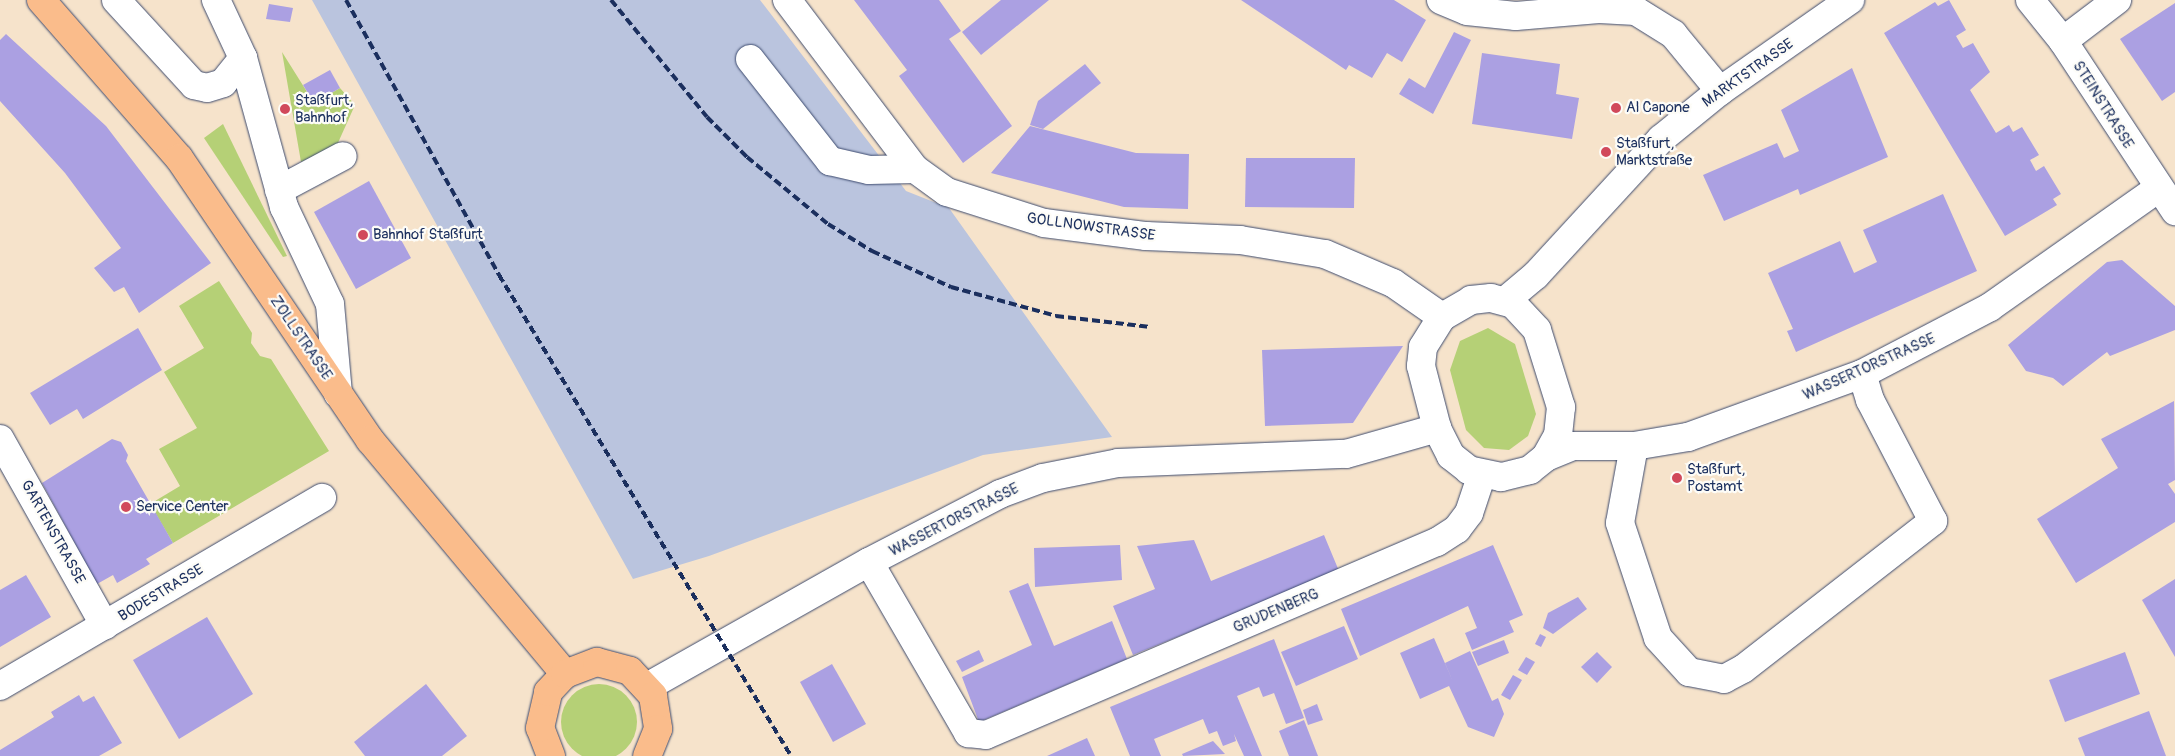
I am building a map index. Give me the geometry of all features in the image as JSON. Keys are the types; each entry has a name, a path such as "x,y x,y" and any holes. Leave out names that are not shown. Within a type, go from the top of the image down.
{"main road":[{"name":"ZOLLSTRASSE","path":"41,0 179,158 338,394 386,461 565,674"},
{"path":"551,756 543,740 540,715 548,692 565,674 586,664 608,663 630,671 647,687 658,718 647,756"}],"street":[{"path":"116,0 194,85 207,88 223,83 243,58"},
{"path":"216,0 243,58 279,190 330,304 338,394"},
{"name":"GOLLNOWSTRASSE","path":"787,0 915,169 947,192 1044,223 1146,236 1249,241 1325,254 1393,283 1442,317"},
{"path":"1441,0 1467,11 1516,16 1599,9 1636,11 1673,34 1720,91"},
{"name":"MARKTSTRASSE","path":"1505,301 1536,275 1661,139 1720,91 1850,0"},
{"name":"STEINSTRASSE","path":"2030,0 2063,42 2157,189 2175,210"},
{"path":"2063,42 2117,0"},
{"path":"750,59 830,161 869,170 915,169"},
{"path":"279,190 343,156"},
{"name":"WASSERTORSTRASSE","path":"1482,474 1522,473 1546,457 1573,446 1634,446 1688,437 1862,374 1990,306 2157,189"},
{"path":"1482,474 1451,456 1437,428 1423,379 1421,354 1442,317 1471,300 1505,301 1530,320 1551,363 1561,422 1546,457"},
{"path":"1634,446 1620,523 1658,638 1689,672 1724,679 1743,669 1933,522 1870,400 1862,374"},
{"name":"WASSERTORSTRASSE","path":"647,687 870,562 1000,494 1064,472 1142,461 1346,454 1437,428"},
{"name":"GARTENSTRASSE","path":"0,439 105,626"},
{"name":"GRUDENBERG","path":"870,562 968,733 986,735 1437,542 1458,529 1469,513 1482,474"},
{"name":"BODESTRASSE","path":"0,686 322,498"}],"shaded area":[{"path":"312,0 760,0 906,191 949,208 1112,437 983,455 709,556 633,579"}],"green space":[{"path":"282,52 314,103 340,88 355,105 337,145 301,162"},
{"path":"223,124 287,256 283,257 204,138"},
{"path":"219,281 252,333 251,343 260,356 271,359 329,451 173,543 150,504 180,486 159,449 197,428 164,372 204,348 179,306"},
{"path":"1488,328 1515,344 1536,414 1528,436 1509,450 1484,448 1466,430 1450,370 1460,341"},
{"path":"592,684 606,684 620,690 631,701 637,715 634,737 626,749 606,760 592,760 578,754 567,743 561,729 561,715 567,701 578,690"}],"building":[{"path":"854,0 939,0 961,31 949,39 1012,126 963,163 899,76 907,70"},
{"path":"1001,0 1049,0 981,55 962,32"},
{"path":"1241,0 1394,0 1426,20 1402,62 1387,53 1372,78 1349,65 1346,70"},
{"path":"1949,0 1966,30 1956,36 1963,48 1973,43 1990,72 1970,90 1996,133 2009,125 2013,132 2022,127 2039,155 2030,160 2036,171 2044,166 2061,194 2053,199 2057,205 2005,236 1884,33 1935,2 1938,6"},
{"path":"2175,3 2175,92 2162,101 2120,39"},
{"path":"269,4 293,8 290,22 266,19"},
{"path":"1454,32 1471,40 1433,114 1399,94 1409,78 1425,88"},
{"path":"6,34 106,126 211,263 139,313 124,287 114,292 94,268 121,248 65,173 0,101 0,40"},
{"path":"1482,53 1560,64 1556,94 1579,98 1572,139 1472,124"},
{"path":"1085,64 1101,83 1043,129 1030,125 1038,101"},
{"path":"1852,68 1888,157 1800,195 1798,189 1724,221 1703,175 1777,143 1784,158 1799,151 1781,110"},
{"path":"330,70 340,88 314,103 303,85"},
{"path":"1030,126 1136,153 1189,154 1188,209 1124,207 991,173"},
{"path":"1246,158 1355,158 1354,208 1245,207"},
{"name":"Bahnhof Staßfurt","path":"369,181 411,258 356,289 314,212"},
{"path":"1943,194 1977,271 1796,352 1787,331 1793,329 1768,273 1840,241 1854,273 1877,262 1863,230"},
{"path":"2122,260 2175,306 2175,330 2110,356 2107,352 2063,386 2053,378 2026,371 2008,345 2107,262"},
{"path":"138,328 162,370 83,419 77,409 50,425 30,393"},
{"path":"1403,346 1353,423 1265,426 1262,350"},
{"path":"2174,401 2175,480 2168,484 2175,494 2175,522 2076,583 2037,519 2118,468 2101,439"},
{"path":"112,439 121,442 128,455 126,461 173,543 146,559 150,564 117,583 113,575 97,584 42,483"},
{"path":"1324,535 1339,571 1133,655 1113,606 1155,589 1137,546 1194,540 1211,581"},
{"path":"1120,545 1122,580 1035,587 1034,548"},
{"path":"1493,545 1523,615 1509,621 1514,632 1472,650 1465,633 1477,628 1468,606 1360,656 1341,609"},
{"path":"26,575 51,617 0,647 0,590"},
{"path":"2175,579 2175,657 2142,600"},
{"path":"1028,583 1054,646 1112,621 1127,659 979,722 962,677 1032,645 1009,591"},
{"path":"1578,597 1587,609 1553,634 1543,628 1548,613"},
{"path":"207,617 253,694 179,739 133,660"},
{"path":"1344,626 1358,659 1296,686 1281,652"},
{"path":"1540,634 1546,637 1541,647 1535,644"},
{"path":"1434,638 1454,684 1445,663 1470,651 1492,701 1498,698 1504,714 1494,737 1468,727 1449,686 1420,699 1400,653"},
{"path":"1274,639 1304,718 1286,724 1274,693 1263,697 1259,687 1237,696 1262,756 1244,756 1234,734 1236,741 1223,746 1217,731 1209,734 1203,719 1154,739 1161,756 1130,756 1110,707"},
{"path":"1504,640 1509,653 1478,666 1472,652"},
{"path":"979,650 984,661 962,672 956,661"},
{"path":"1597,652 1612,667 1597,683 1581,667"},
{"path":"2125,652 2140,694 2065,722 2049,680"},
{"path":"1526,657 1535,662 1527,675 1518,670"},
{"path":"832,664 866,724 833,742 800,682"},
{"path":"1513,675 1522,680 1510,700 1501,695"},
{"path":"426,684 467,736 442,756 365,756 354,742"},
{"path":"79,695 83,702 94,696 122,743 99,756 0,756 0,750 54,717 51,712"},
{"path":"1317,704 1323,720 1308,725 1303,710"},
{"path":"2149,711 2166,756 2085,756 2078,738"},
{"path":"1304,720 1318,756 1289,756 1279,731"},
{"path":"1087,738 1095,756 1047,756"},
{"path":"1213,741 1225,754 1183,756 1182,754"}],"railway":[{"path":"346,0 499,275 791,756"},
{"path":"611,0 707,117 747,157 828,224 872,251 951,287 1056,316 1150,327"}],"place":[{"name":"Al Capone","path":"1616,108"},
{"name":"Staßfurt, Bahnhof","path":"285,109"},
{"name":"Staßfurt, Marktstraße","path":"1606,152"},
{"name":"Bahnhof Staßfurt","path":"363,235"},
{"name":"Staßfurt, Postamt","path":"1677,478"},
{"name":"Service Center","path":"126,507"}]}
